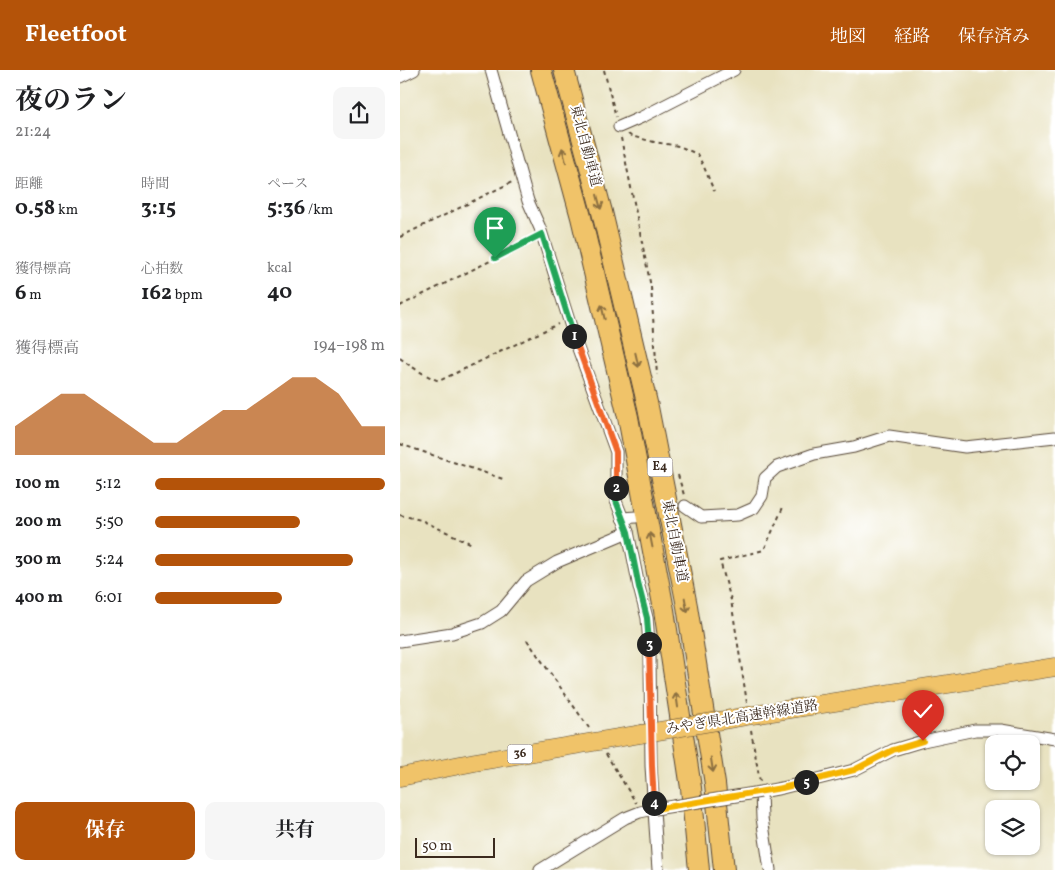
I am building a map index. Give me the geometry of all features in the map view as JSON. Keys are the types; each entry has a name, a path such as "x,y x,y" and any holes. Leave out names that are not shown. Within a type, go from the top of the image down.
{"highway":[{"name":"東北自動車道","path":"541,70 581,218 628,417 664,610 690,788 699,870"},
{"name":"東北自動車道","path":"564,70 602,212 648,407 687,606 715,784 724,870"}],"main road":[{"name":"みやぎ県北高速幹線道路","path":"400,777 475,762 641,734 1055,667"}],"street":[{"path":"400,77 414,70"},
{"path":"491,70 528,201 542,234 576,343 616,452 616,501 628,532 647,618 658,870"},
{"path":"618,126 642,117 734,70"},
{"path":"686,506 701,516 738,515 754,508 762,496 766,478 777,467 814,454 854,447 889,436 965,447 1055,437"},
{"path":"622,518 636,517"},
{"path":"400,642 452,633 482,623 501,611 526,581 557,562 628,532"},
{"path":"540,870 625,818 640,812 782,788 854,770 893,750 923,741 975,730 1001,730 1055,739"},
{"path":"761,792 762,818 770,870"}],"path":[{"path":"604,70 618,126 651,287 657,376"},
{"path":"618,126 631,136 679,146 697,154 714,191"},
{"path":"400,237 521,177"},
{"path":"400,306 542,234"},
{"path":"400,358 408,365 439,381 569,318"},
{"path":"400,444 506,480"},
{"path":"678,474 686,506"},
{"path":"761,792 753,717 731,600 720,561 764,550 784,505"},
{"path":"400,515 421,520 472,544"},
{"path":"527,640 590,730"},
{"path":"605,753 640,812"}],"route":[{"path":"495,258 542,234 576,343 616,452 616,501 628,532 647,618 655,809 782,788 854,770 893,750 923,741"}]}
